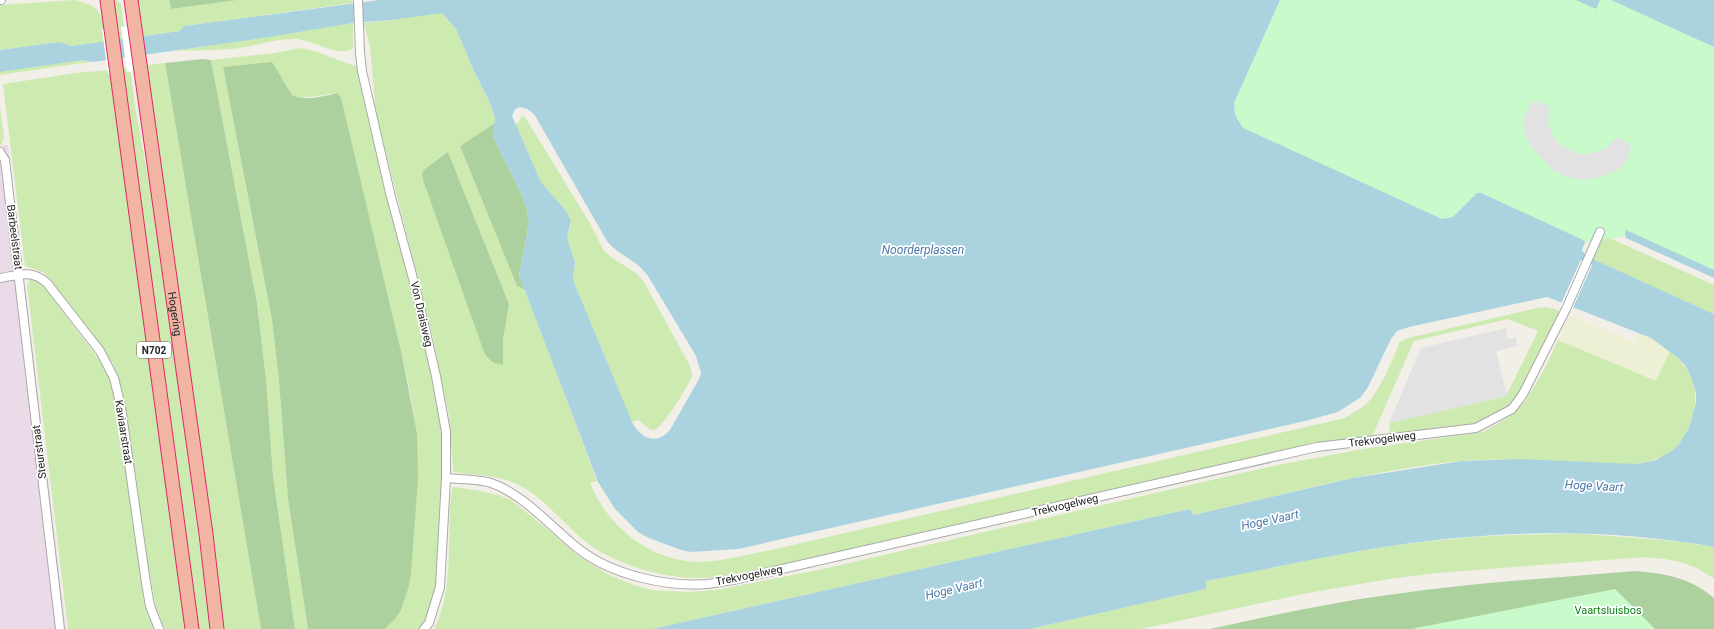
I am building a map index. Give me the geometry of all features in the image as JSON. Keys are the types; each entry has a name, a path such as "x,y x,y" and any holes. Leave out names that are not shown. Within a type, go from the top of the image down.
{"highway":[{"name":"N702","path":"107,0 192,629"},
{"name":"Hogering","path":"131,0 218,629"}],"street":[{"name":"Von Draisweg","path":"358,0 362,71 390,193 415,286 436,376 446,432 446,478 440,587 429,623 424,629"},
{"name":"Barbeelstraat","path":"0,152 5,160 20,275"},
{"name":"Trekvogelweg","path":"446,478 488,482 514,494 581,551 610,568 642,578 677,583 706,584 734,580 1317,447 1476,428 1512,409 1523,394 1566,309 1600,232"},
{"name":"Kaviaarstraat","path":"0,278 30,274 39,276 47,283 100,351 114,378 121,407 150,606 159,629"},
{"name":"Steurstraat","path":"20,275 60,629"}],"shaded area":[{"path":"1532,102 1549,106 1548,125 1553,136 1559,144 1576,153 1586,154 1598,152 1608,147 1617,137 1630,144 1631,149 1624,166 1611,173 1596,178 1581,180 1568,177 1554,171 1533,149 1524,133 1523,120"},
{"path":"8,145 66,629 0,629 0,146"},
{"path":"1506,328 1508,339 1516,337 1517,346 1496,351 1507,396 1389,423 1421,348"}],"green space":[{"path":"73,0 83,2 96,8 102,18 106,41 71,46 58,42 0,50 0,5"},
{"path":"112,0 117,0 121,4 125,39 118,40"},
{"path":"138,0 169,0 171,9 238,0 352,0 352,3 185,26 180,31 143,36"},
{"path":"169,0 238,0 171,9"},
{"path":"1275,0 1620,0 1714,41 1714,273 1631,236 1582,242 1451,225 1219,121"},
{"path":"442,13 456,29 473,69 490,103 495,118 495,123 460,146 517,286 525,290 597,481 590,483 607,513 619,527 647,548 680,560 698,562 735,558 1345,418 1364,406 1372,398 1385,376 1400,342 1408,338 1537,308 1546,307 1558,310 1559,314 1519,393 1510,404 1492,416 1475,423 1390,434 1389,423 1506,396 1538,331 1508,319 1414,341 1372,437 751,572 711,578 660,574 634,567 599,551 588,544 549,507 517,484 502,479 454,472 453,470 449,415 432,334 376,114 370,47 364,23","holes":["448,152 509,304 503,340 503,365"]},
{"path":"353,23 353,48 347,51 326,48 304,40 290,39 231,49 174,51"},
{"path":"300,48 315,51 358,66 399,243 439,402 444,461 440,580 424,629 385,629 396,618 409,586 411,573 417,451 416,433 404,361 338,93 300,98 292,95 282,78 223,67 272,320 279,381 288,499 308,629 295,629 273,476 266,379 257,303 211,60 274,53"},
{"path":"203,59 211,60 257,303 266,379 273,476 295,629 261,629 165,63"},
{"path":"83,60 90,62 0,75 0,71"},
{"path":"272,62 292,95 309,98 338,93 341,98 402,355 417,434 418,479 409,586 401,610 396,618 385,629 308,629 288,499 279,381 272,320 223,67"},
{"path":"165,63 261,629 222,629 147,65"},
{"path":"130,68 136,112 154,210 211,629 197,629 122,69"},
{"path":"110,70 186,629 165,629 157,614 147,559 124,398 113,364 53,283 43,272 25,266 3,84 75,73"},
{"path":"0,106 4,137 2,144 0,145"},
{"path":"521,116 525,117 591,225 604,251 636,273 644,282 690,366 692,376 690,381 669,415 658,428 654,430 648,428 639,420 632,422 573,280 575,262 567,237 571,224 567,212 541,182 515,124 520,121"},
{"path":"495,123 493,135 495,141 522,195 527,210 529,222 519,275 525,290 517,286 460,146"},
{"path":"448,152 509,304 503,340 503,365 492,361 484,352 423,180 422,173 425,169"},
{"path":"1605,236 1714,285 1714,314 1591,259 1602,237"},
{"path":"30,280 39,280 108,373 117,402 144,601 156,629 68,629 27,285"},
{"path":"1570,315 1634,342 1639,332 1670,351 1656,382 1558,340"},
{"path":"1558,340 1656,381 1670,351 1678,358 1693,382 1695,400 1690,425 1677,446 1661,457 1637,464 1484,460 1462,461 1394,470 1192,515 1190,509 652,629 434,629 445,598 451,496 452,489 454,487 481,491 511,500 578,556 611,576 637,586 653,590 687,592 716,590 823,569 1273,466 1363,449 1483,432 1510,416 1525,401 1544,370"},
{"path":"1583,534 1676,541 1714,547 1714,579 1695,568 1675,561 1653,558 1632,558 1437,573 1389,579 1303,594 1141,629 1030,629 1205,589 1206,581 1347,553 1404,544 1470,537"},
{"path":"1635,571 1656,573 1677,578 1687,581 1705,591 1714,598 1714,629 1210,629 1366,598 1481,584"},
{"name":"Vaartsluisbos","path":"1615,589 1655,629 1411,629"}],"water":[{"name":"Noorderplassen","path":"379,0 1280,0 1234,103 1235,115 1243,128 1442,219 1453,217 1477,193 1481,193 1583,240 1585,242 1582,250 1586,256 1714,314 1714,547 1634,537 1552,533 1512,534 1431,541 1391,546 1298,562 1206,581 1206,589 1030,629 652,629 1190,509 1193,515 1353,478 1462,461 1520,459 1637,464 1656,460 1673,450 1679,444 1689,428 1696,402 1696,393 1685,365 1651,338 1547,297 1409,327 1397,331 1391,339 1368,387 1361,397 1338,412 1305,421 738,549 691,552 681,550 649,538 638,532 615,509 598,482 519,275 529,222 527,210 522,195 495,141 493,135 495,118 490,103 473,69 456,29 442,13 391,20 353,23 256,39 101,61 90,62 83,60 0,72 0,50 59,42 71,46 180,31 184,26","holes":["520,107 527,109 534,114 607,241 617,251 643,270 648,276 696,356 701,373 699,379 670,430 660,438 655,439 645,436 633,424 573,280 575,262 567,237 571,221 567,212 541,182 512,116 515,109"]},
{"path":"1576,0 1600,0 1596,9"},
{"path":"1611,0 1714,0 1714,47"},
{"path":"1626,230 1714,270 1714,278 1626,238"}],"pier":[{"path":"141,24 147,69 127,72 121,27"},
{"path":"118,26 124,72 108,74 102,29"},
{"path":"1581,260 1592,265 1571,312 1560,306"}],"water label":[{"name":"Hoge Vaart","path":"1594,486"},
{"name":"Hoge Vaart","path":"1270,520"},
{"name":"Hoge Vaart","path":"954,589"}]}
